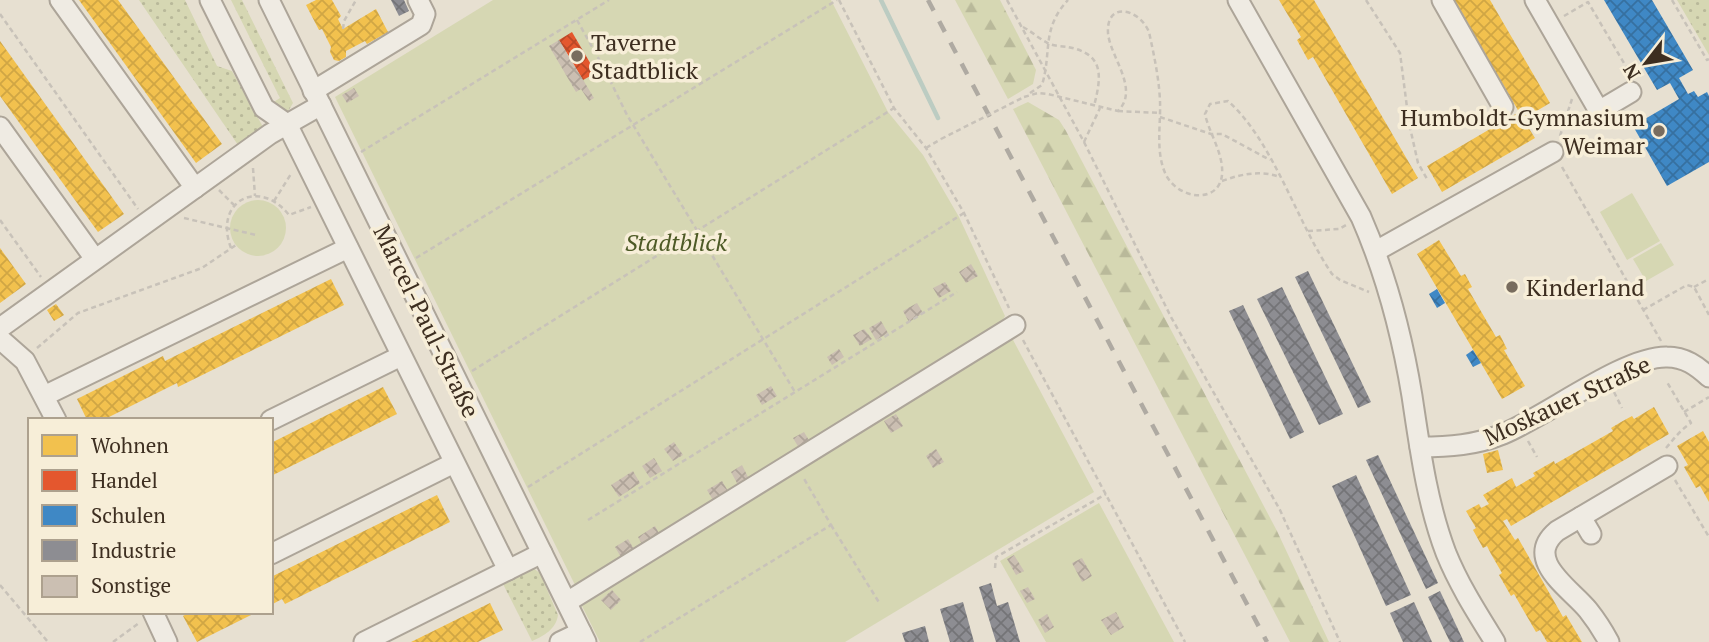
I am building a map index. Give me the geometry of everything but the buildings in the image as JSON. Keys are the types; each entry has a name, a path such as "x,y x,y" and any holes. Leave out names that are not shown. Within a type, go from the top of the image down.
{"street":[{"path":"60,0 195,188"},
{"path":"210,0 264,107 287,124 508,570"},
{"name":"Marcel-Paul-Straße","path":"269,0 584,637"},
{"path":"0,328 421,25 425,14 418,0"},
{"path":"1238,0 1355,205 1376,251 1404,352 1427,488 1445,550 1459,584 1495,642"},
{"path":"1442,0 1503,107"},
{"path":"1535,0 1600,111 1631,92"},
{"path":"0,127 95,259"},
{"path":"1376,251 1553,152"},
{"name":"Marcel-Paul-Straße","path":"44,396 348,247"},
{"path":"567,603 1015,325"},
{"path":"0,339 25,361 55,418"},
{"name":"Marcel-Paul-Straße","path":"273,419 401,356"},
{"name":"Moskauer Straße","path":"1420,447 1460,446 1503,434 1630,366 1666,357 1682,359 1696,365 1709,377"},
{"path":"273,553 454,463"},
{"path":"1609,642 1588,610 1549,569 1545,556 1550,537 1667,466"},
{"path":"1581,517 1591,534"},
{"path":"364,642 542,553"},
{"path":"154,614 167,642"},
{"path":"561,642 584,637"}],"path":[{"path":"343,29 344,21 356,0"},
{"path":"348,160 609,0"},
{"path":"401,267 837,0"},
{"path":"1007,0 1084,142 1148,274 1210,391 1280,510 1340,642"},
{"path":"926,148 1042,85 1051,27 1068,0"},
{"path":"1366,0 1400,53 1409,122 1418,163 1427,179"},
{"path":"1672,0 1708,61"},
{"path":"1549,25 1588,2 1633,79 1631,92"},
{"path":"1118,111 1125,100 1125,86 1108,31 1116,13 1126,10 1142,19 1149,32 1159,92 1161,159 1174,186 1188,195 1202,195 1214,190 1221,181 1236,175 1262,173 1280,177"},
{"path":"0,14 154,217 256,235"},
{"path":"577,20 634,125 795,392"},
{"path":"1020,25 1047,43 1085,50 1095,60 1098,69 1098,92 1094,106"},
{"path":"1579,76 1553,152 1663,346 1666,357"},
{"path":"1024,97 1038,93 1100,108 1160,115 1210,134 1236,140 1271,160"},
{"path":"1221,181 1222,165 1210,134 1205,108 1216,101 1228,101 1248,124 1271,160 1327,267 1340,280 1368,292 1388,289"},
{"path":"456,380 894,108"},
{"path":"1084,142 1100,108"},
{"path":"252,147 255,196"},
{"path":"274,201 302,156"},
{"path":"231,248 225,228 234,205 255,196 266,197 289,215 325,202"},
{"path":"513,496 964,213"},
{"path":"0,220 51,291"},
{"path":"1308,230 1339,229"},
{"path":"25,361 50,335 78,313 202,268 236,245"},
{"path":"1643,310 1687,285 1694,287 1709,279"},
{"path":"1694,287 1709,315"},
{"path":"588,520 957,292"},
{"path":"1667,382 1691,423 1679,430 1676,439 1666,447 1664,457 1709,537"},
{"path":"1684,412 1709,397"},
{"path":"794,463 880,604"},
{"path":"995,568 996,557 1106,494"},
{"path":"640,642 831,525"},
{"path":"0,585 48,642"},
{"path":"113,642 150,614"}],"green space":[{"path":"139,0 185,0 217,66 232,71 263,127 238,145"},
{"path":"231,0 242,0 293,103 287,113 269,105 280,98"},
{"name":"Stadtblick","path":"493,0 831,0 888,112 923,155 959,217 1005,316 998,329 576,587 335,97"},
{"path":"955,0 1000,0 1036,70 1033,84 1008,99"},
{"path":"1677,0 1709,0 1709,55"},
{"path":"1028,102 1059,120 1066,131 1277,531 1329,642 1290,642 1013,109"},
{"path":"1632,193 1660,241 1627,260 1600,212"},
{"path":"258,200 269,202 278,208 284,217 284,239 278,248 269,254 258,256 247,254 238,248 232,239 230,228 232,217 238,208 247,202"},
{"path":"1661,243 1674,265 1646,281 1633,259"},
{"path":"1012,338 1094,492 845,642 600,642 582,606 585,597"},
{"path":"1099,503 1174,642 1046,642 1000,561"},
{"path":"533,568 540,573 558,615 549,631 532,641 501,580"}],"waterway":[{"path":"881,0 938,118"}],"railway":[{"path":"928,0 1267,642"}],"place":[{"name":"Taverne Stadtblick","path":"577,56"},
{"name":"Humboldt-Gymnasium Weimar","path":"1659,131"},
{"name":"Kinderland","path":"1512,287"}]}
